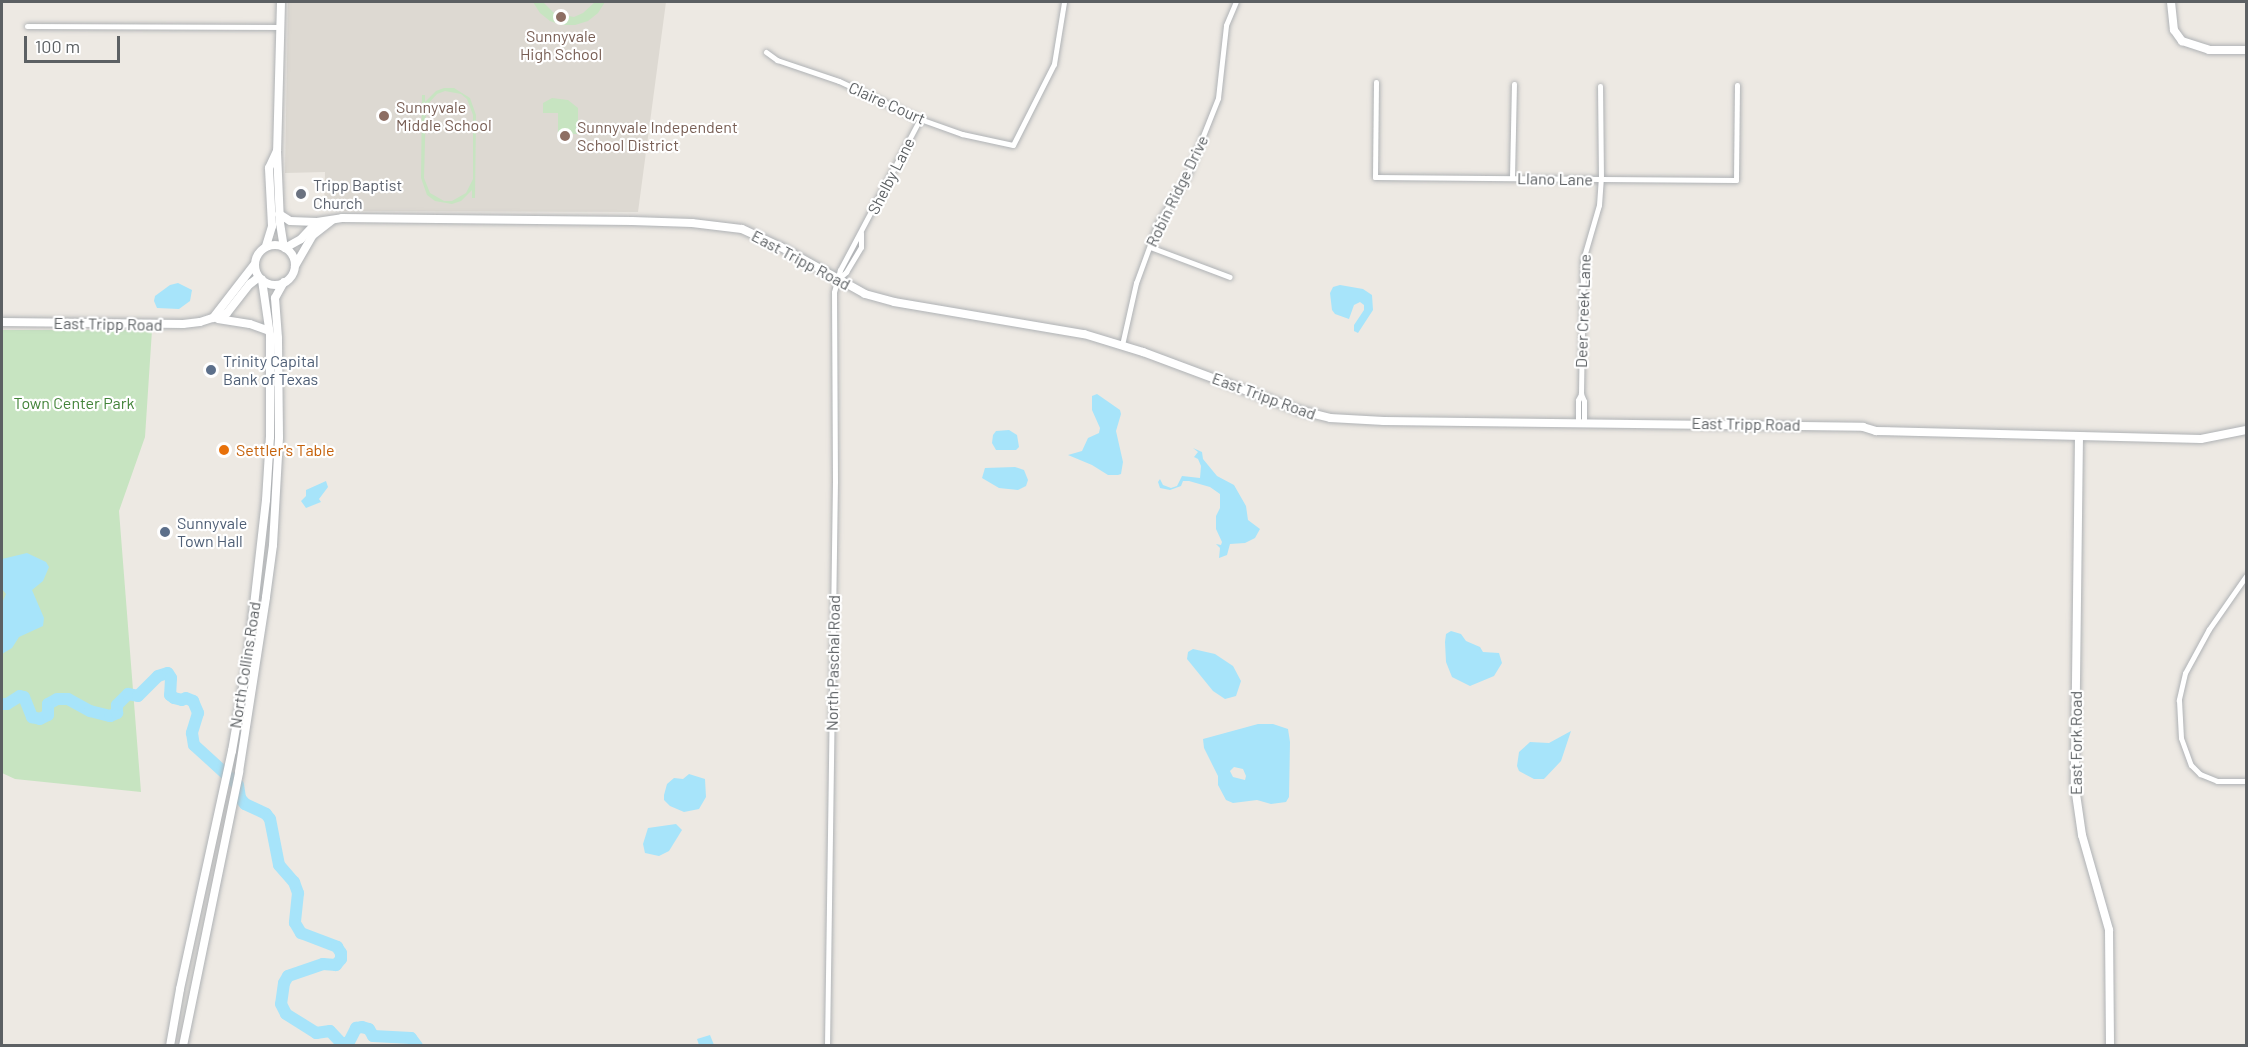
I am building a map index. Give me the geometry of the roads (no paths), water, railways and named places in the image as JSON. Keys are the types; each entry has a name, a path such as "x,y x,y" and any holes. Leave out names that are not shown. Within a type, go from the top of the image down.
{"street":[{"path":"255,265 260,278 272,284 284,282 295,268 293,256 285,247 279,214 277,151 281,2"},
{"name":"Claire Court","path":"766,52 777,60 839,81 920,119 962,134 1013,145 1054,64 1064,2"},
{"name":"Robin Ridge Drive","path":"1122,345 1136,283 1158,223 1187,176 1218,98 1226,26 1236,2"},
{"path":"2171,2 2174,30 2182,41 2209,50 2247,50"},
{"path":"27,26 281,27"},
{"name":"Llano Lane","path":"1376,82 1375,177 1601,179 1736,180 1737,85"},
{"path":"1512,178 1514,84"},
{"name":"Deer Creek Lane","path":"1581,423 1578,400 1581,394 1583,260 1599,205 1600,86"},
{"name":"Shelby Lane","path":"837,280 846,272 861,247 861,233 920,119"},
{"path":"269,331 250,324 213,318 255,265 258,254 266,246 272,226 268,185 269,168 277,151"},
{"name":"East Tripp Road","path":"279,214 290,221 317,222 342,218 632,221 742,229 781,247 865,294 894,302 1041,326 1122,345 1320,417 1384,422 1839,426 1863,427 1876,431 2200,439 2247,430"},
{"name":"East Tripp Road","path":"295,268 313,235 327,223 342,218"},
{"path":"266,246 285,247 301,239 317,222"},
{"path":"1150,247 1230,277"},
{"name":"East Tripp Road","path":"2,322 183,324 213,318 234,308 250,284 260,278"},
{"name":"North Collins Road","path":"183,1046 239,772 273,545 278,456 269,331 260,278"},
{"name":"North Paschal Road","path":"827,1046 835,482 834,292 837,280"},
{"name":"North Collins Road","path":"170,1046 232,751 255,596 275,395 275,303 277,292 284,282"},
{"name":"East Fork Road","path":"2079,435 2075,787 2082,835 2109,930 2110,1046"},
{"path":"268,456 278,456"},
{"path":"2247,576 2209,629 2186,673 2179,700 2181,738 2191,765 2200,774 2217,781 2247,781"},
{"path":"255,596 266,597"},
{"path":"234,737 244,739"},
{"path":"192,934 205,937"}],"water":[{"path":"178,283 192,290 190,301 179,309 157,308 154,301 155,296 170,285"},
{"path":"1340,285 1363,289 1372,295 1373,310 1358,333 1354,331 1354,325 1364,310 1364,305 1360,302 1354,305 1349,319 1335,314 1332,310 1330,293 1333,287"},
{"path":"1097,394 1120,410 1116,431 1123,462 1121,474 1118,475 1108,475 1068,455 1082,451 1088,438 1099,433 1100,428 1092,410 1092,396"},
{"path":"1009,430 1017,435 1019,447 1016,450 996,450 992,443 993,435 996,431"},
{"path":"1193,448 1202,452 1203,459 1217,476 1234,485 1246,506 1248,520 1260,529 1255,538 1245,543 1230,544 1227,555 1219,558 1220,548 1216,544 1221,545 1222,542 1216,529 1216,516 1220,508 1220,494 1210,487 1189,481 1183,481 1181,486 1170,490 1160,488 1158,482 1160,479 1163,485 1171,488 1177,486 1182,476 1200,478 1201,466 1198,459 1194,457 1198,452"},
{"path":"1015,467 1024,470 1028,480 1026,486 1018,490 999,488 982,478 985,468"},
{"path":"326,481 328,487 319,499 321,502 306,508 301,501 306,496 306,490"},
{"path":"27,553 46,562 49,567 43,581 32,590 44,618 43,626 19,637 12,648 2,654 2,603 6,594 2,589 2,559"},
{"path":"1451,631 1461,634 1466,641 1480,647 1483,652 1499,653 1502,663 1494,676 1470,686 1452,677 1446,662 1445,642 1446,634"},
{"path":"1193,649 1215,654 1233,666 1241,681 1236,696 1225,699 1213,691 1187,659 1188,652"},
{"path":"1258,724 1273,724 1288,729 1290,742 1289,797 1286,802 1271,804 1257,800 1233,803 1226,800 1218,785 1218,776 1204,748 1203,739","holes":["1234,767 1243,769 1245,780 1233,777 1230,771"]},
{"path":"1571,731 1561,761 1544,779 1534,779 1519,771 1517,766 1519,752 1530,742 1549,743"},
{"path":"689,774 705,779 706,797 699,809 684,812 670,806 664,800 664,795 667,784 674,778 683,779"},
{"path":"676,824 682,830 669,851 659,856 645,853 643,844 648,828"},
{"path":"710,1035 714,1045 699,1045 697,1039"}],"waterway":[{"path":"2,704 7,704 20,696 24,697 32,717 40,719 48,715 48,704 57,699 68,699 90,711 110,716 117,713 117,705 128,694 138,696 158,676 168,673 171,678 170,695 174,698 182,700 186,698 193,701 198,713 192,733 194,745 238,785 240,798 245,804 266,814 270,819 279,865 294,882 298,893 295,923 301,933 337,947 341,953 341,959 336,965 323,964 288,976 284,983 281,1004 286,1014 316,1033 330,1031 342,1044 349,1042 356,1028 362,1027 369,1029 373,1036 411,1038 417,1046"}],"place":[{"name":"Sunnyvale High School","path":"561,17"},
{"name":"Sunnyvale Middle School","path":"384,116"},
{"name":"Sunnyvale Independent School District","path":"565,136"},
{"name":"Tripp Baptist Church","path":"301,194"},
{"name":"Trinity Capital Bank of Texas","path":"211,370"},
{"name":"Settler's Table","path":"224,450"},
{"name":"Sunnyvale Town Hall","path":"165,532"}],"park label":[{"name":"Town Center Park","path":"74,403"}]}
